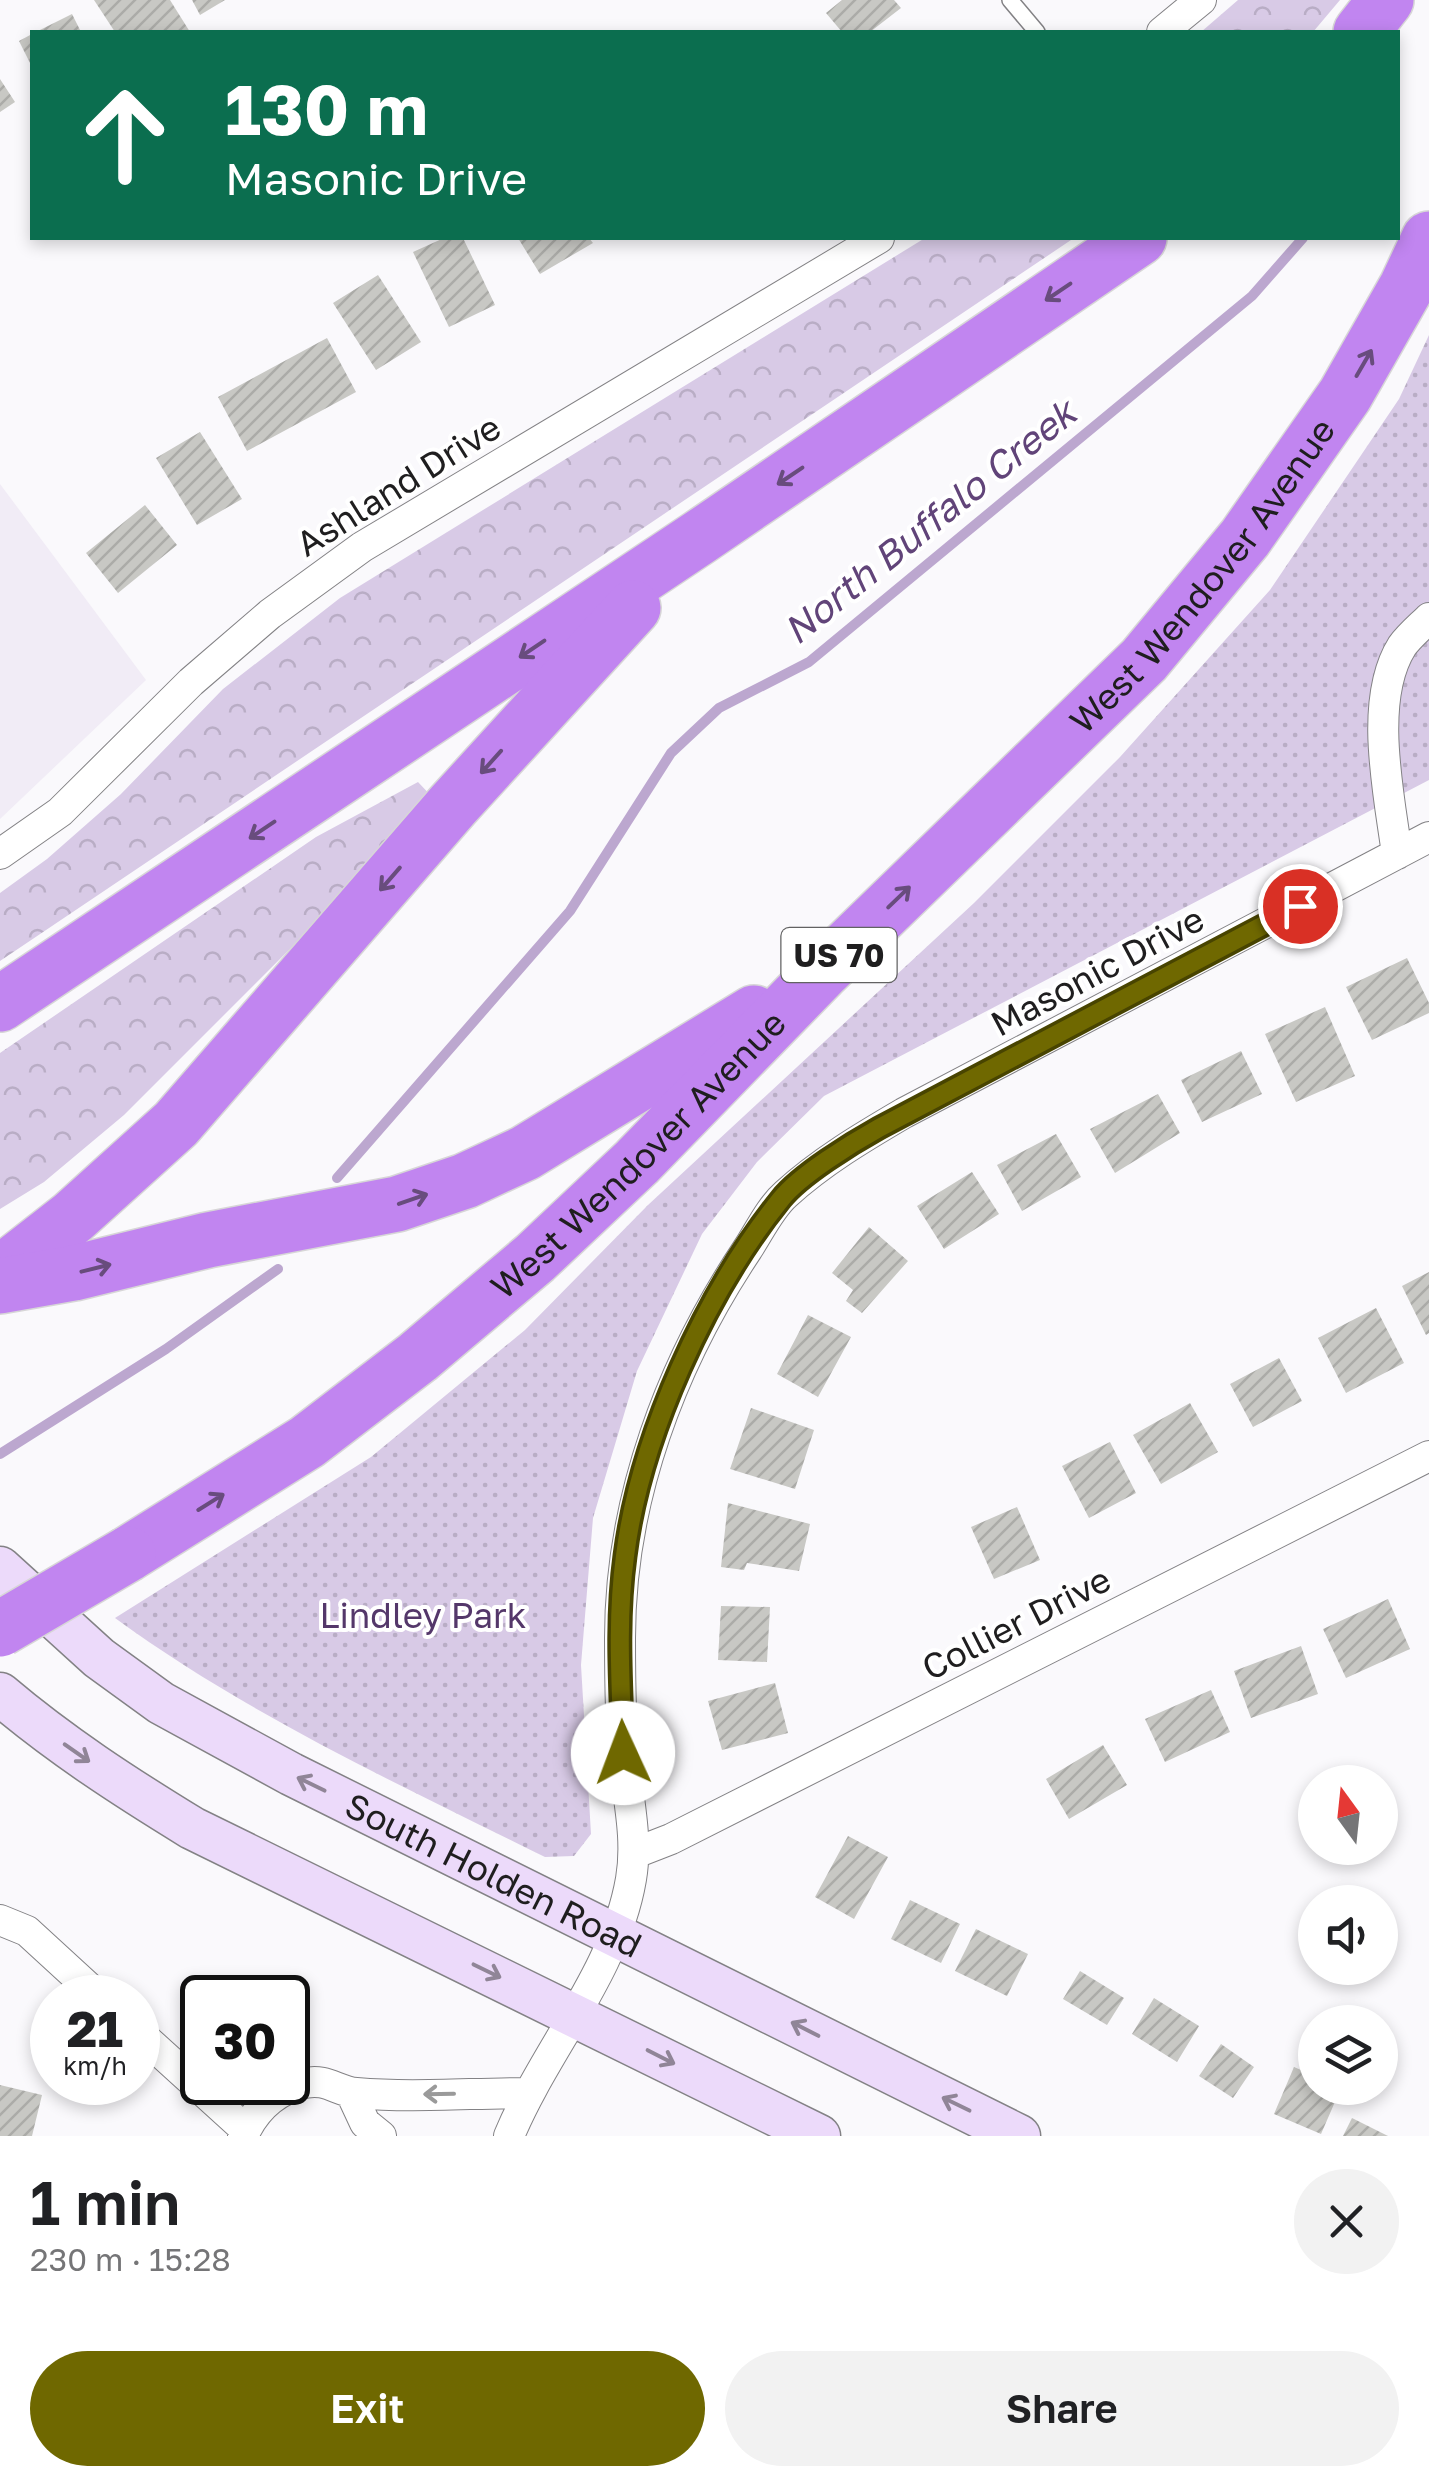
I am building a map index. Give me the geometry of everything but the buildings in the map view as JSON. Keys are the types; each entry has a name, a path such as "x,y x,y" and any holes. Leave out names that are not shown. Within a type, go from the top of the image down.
{"highway":[{"path":"1363,30 1386,0"},
{"name":"West Wendover Avenue","path":"0,1629 307,1442 535,1258 638,1162 821,973 1144,660 1244,538 1345,395 1429,239"},
{"path":"0,1004 700,537 1136,240"},
{"path":"0,1274 73,1217 176,1124 526,724 700,537"},
{"path":"0,1286 397,1204 466,1181 524,1153 821,973"}],"main road":[{"name":"South Holden Road","path":"0,1568 99,1658 161,1703 291,1774 1020,2136"},
{"path":"0,1694 40,1728 192,1828 818,2136"}],"street":[{"path":"1164,30 1201,0"},
{"name":"Ashland Drive","path":"0,854 60,812 191,682 270,614 362,547 876,240"},
{"path":"1397,854 1383,700 1402,646 1429,618"},
{"name":"Masonic Drive","path":"509,2136 526,2093 618,1935 635,1853 623,1753 620,1636 625,1556 640,1478 676,1378 722,1287 783,1196 853,1142 1429,837"},
{"name":"Collier Drive","path":"635,1853 688,1830 1429,1456"},
{"path":"0,1920 27,1930 75,1975"},
{"path":"160,2053 245,2133 251,2118 274,2096 303,2083 323,2080 351,2093 526,2093"},
{"path":"351,2093 364,2123 381,2136"},
{"path":"392,2136 397,2094"}],"lane":[{"path":"1010,0 1035,30"}],"shaded area":[{"path":"0,484 146,680 0,819"}],"green space":[{"path":"1238,0 1340,0 1315,30 1203,30"},
{"path":"922,240 1071,240 0,961 0,893 47,859 121,794 223,689 340,598"},
{"name":"Lindley Park","path":"1429,335 1429,780 824,1096 757,1162 702,1234 637,1371 593,1518 581,1665 591,1834 574,1856 545,1857 379,1775 218,1686 115,1618 371,1457 525,1330 648,1205 974,903 1120,757 1270,590 1399,399"},
{"path":"418,782 437,802 124,1115 44,1182 0,1209 0,1053 316,837"}],"waterway":[{"name":"North Buffalo Creek","path":"337,1178 570,911 671,753 719,708 809,662 1252,296 1301,240"},
{"name":"North Buffalo Creek","path":"0,1454 166,1349 278,1269"}],"route":[{"path":"623,1753 620,1636 625,1556 640,1478 676,1378 722,1287 783,1196 853,1142 1300,906"}]}
